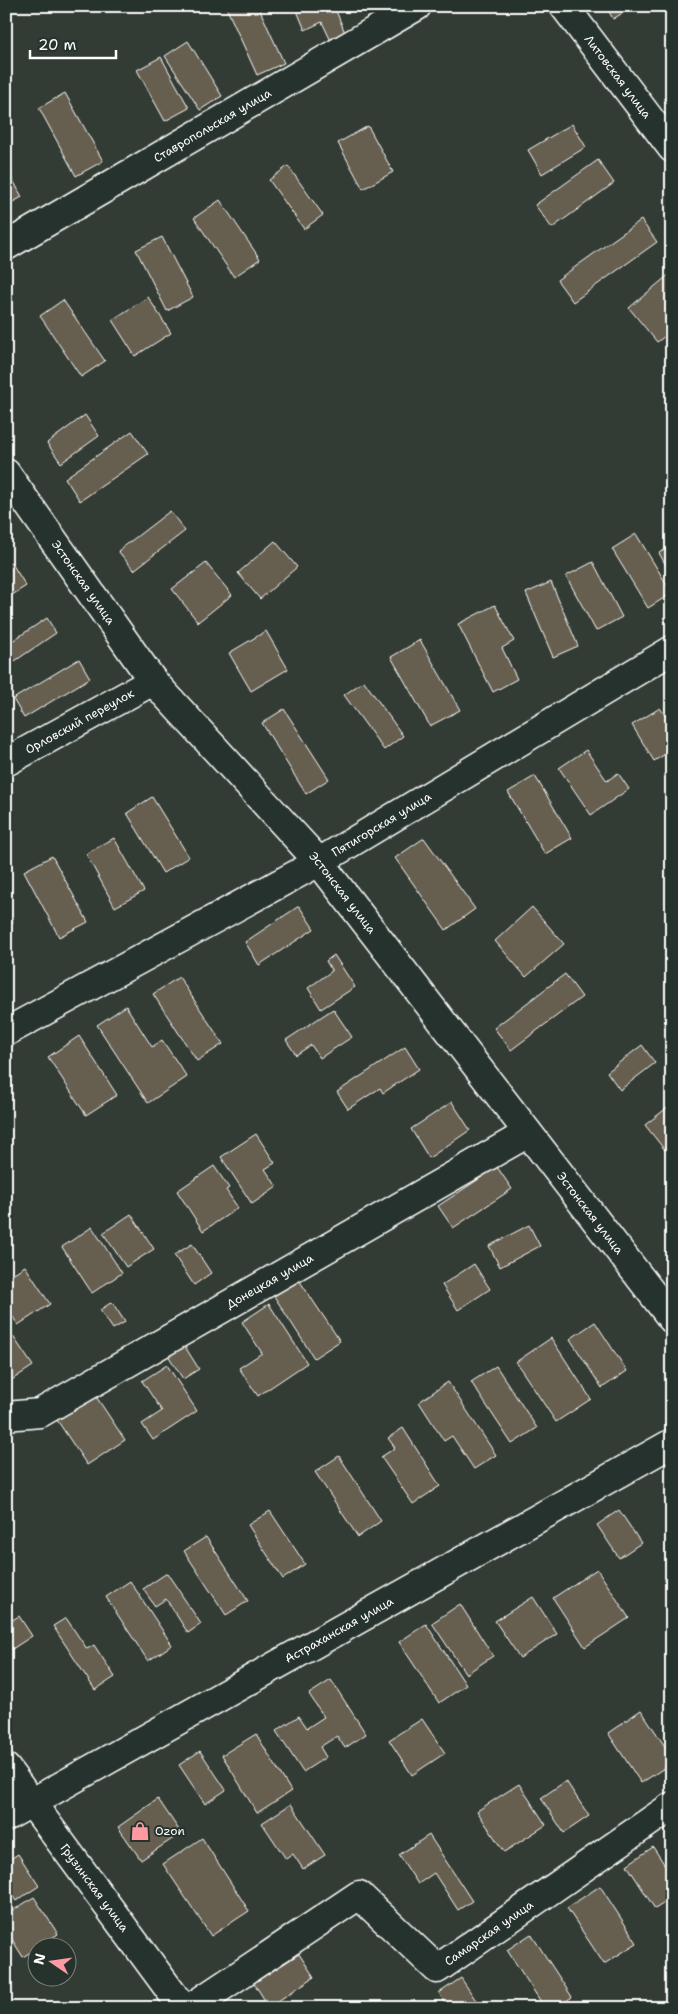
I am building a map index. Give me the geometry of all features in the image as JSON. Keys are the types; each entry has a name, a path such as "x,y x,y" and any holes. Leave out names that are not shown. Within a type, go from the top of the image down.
{"street":[{"name":"Ставропольская улица","path":"6,246 417,6"},
{"name":"Литовская улица","path":"564,6 672,148"},
{"name":"Эстонская улица","path":"6,473 153,681 319,862 672,1318"},
{"name":"Пятигорская улица","path":"6,1032 319,862 672,650"},
{"name":"Орловский переулок","path":"6,762 153,681"},
{"name":"Донецкая улица","path":"6,1416 40,1413 528,1133"},
{"name":"Астраханская улица","path":"6,1816 672,1442"},
{"name":"Грузинская улица","path":"6,1768 183,2008"},
{"name":"Самарская улица","path":"190,2008 359,1895 437,1969 672,1806"}],"building":[{"path":"258,6 284,63 257,75 226,7"},
{"path":"295,6 334,6 346,35 331,41 322,22 305,30"},
{"path":"606,6 634,6 613,19"},
{"path":"188,41 222,96 200,110 165,56"},
{"path":"161,57 189,108 165,121 137,70"},
{"path":"65,93 103,161 76,176 39,108"},
{"path":"572,124 586,147 542,174 528,150"},
{"path":"368,126 393,172 363,189 338,143"},
{"path":"598,160 614,183 552,228 535,205"},
{"path":"288,166 323,215 304,229 269,180"},
{"path":"6,167 22,197 6,206"},
{"path":"220,200 260,259 234,277 194,218"},
{"path":"641,220 657,242 573,302 557,280"},
{"path":"162,237 193,297 167,311 136,250"},
{"path":"672,272 672,331 657,342 629,308"},
{"path":"148,297 171,333 135,356 112,320"},
{"path":"63,300 105,361 81,377 40,316"},
{"path":"85,415 99,436 61,463 47,443"},
{"path":"132,431 148,454 80,501 65,478"},
{"path":"170,511 185,531 134,570 118,551"},
{"path":"636,534 672,593 648,608 612,549"},
{"path":"275,541 297,567 260,599 238,573"},
{"path":"672,546 672,576 659,553"},
{"path":"11,562 26,586 6,599 6,565"},
{"path":"593,562 622,617 596,631 566,576"},
{"path":"206,563 232,595 198,622 172,589"},
{"path":"551,582 578,646 553,657 526,593"},
{"path":"495,605 514,641 502,648 517,679 493,692 458,624"},
{"path":"47,618 56,633 6,667 6,645"},
{"path":"266,631 288,669 251,691 229,653"},
{"path":"420,640 460,710 430,726 391,657"},
{"path":"79,659 90,678 24,718 13,699"},
{"path":"364,681 403,736 384,750 344,695"},
{"path":"660,708 672,726 672,750 654,761 632,725"},
{"path":"284,709 329,779 306,794 262,723"},
{"path":"586,750 607,781 618,773 629,789 591,815 559,768"},
{"path":"535,776 572,838 545,854 508,792"},
{"path":"152,797 189,857 163,873 127,813"},
{"path":"114,838 144,891 115,907 86,854"},
{"path":"424,838 475,909 446,930 395,858"},
{"path":"52,856 88,922 59,937 24,871"},
{"path":"299,906 314,929 259,965 245,942"},
{"path":"532,907 564,944 526,977 495,941"},
{"path":"6,908 13,922 6,926"},
{"path":"334,955 355,987 321,1009 308,988 332,971 326,961"},
{"path":"565,974 582,997 511,1050 494,1028"},
{"path":"179,977 223,1044 197,1061 153,994"},
{"path":"126,1006 152,1047 162,1040 187,1077 148,1103 97,1025"},
{"path":"333,1009 352,1037 320,1058 311,1045 296,1055 286,1040"},
{"path":"79,1036 117,1095 86,1115 48,1057"},
{"path":"642,1045 655,1063 620,1090 607,1072"},
{"path":"405,1047 419,1069 383,1093 380,1088 348,1109 337,1092"},
{"path":"452,1102 470,1130 429,1158 411,1129"},
{"path":"672,1104 672,1159 645,1125"},
{"path":"256,1134 275,1163 265,1169 277,1187 252,1204 221,1157"},
{"path":"214,1166 229,1188 226,1190 238,1208 203,1231 177,1191"},
{"path":"497,1167 512,1189 453,1228 438,1206"},
{"path":"131,1214 154,1249 126,1267 103,1233"},
{"path":"529,1225 540,1246 500,1267 489,1246"},
{"path":"92,1227 122,1273 92,1293 62,1247"},
{"path":"192,1244 211,1273 194,1285 174,1255"},
{"path":"474,1264 490,1289 458,1310 442,1285"},
{"path":"25,1266 50,1304 18,1325 6,1306 6,1278"},
{"path":"299,1280 340,1341 314,1358 274,1296"},
{"path":"112,1302 125,1322 113,1329 100,1310"},
{"path":"269,1304 307,1363 258,1396 239,1368 262,1353 242,1322"},
{"path":"595,1322 627,1371 602,1388 570,1339"},
{"path":"6,1326 33,1366 10,1381 6,1374"},
{"path":"551,1338 591,1399 556,1422 516,1362"},
{"path":"182,1342 199,1369 183,1379 166,1352"},
{"path":"167,1365 197,1411 153,1440 142,1424 162,1411 142,1381"},
{"path":"496,1366 537,1428 512,1444 471,1382"},
{"path":"448,1382 496,1455 474,1469 452,1436 444,1441 419,1402"},
{"path":"95,1395 125,1440 87,1465 57,1420"},
{"path":"403,1428 440,1486 413,1504 381,1457 395,1448 388,1438"},
{"path":"339,1456 381,1521 358,1537 315,1472"},
{"path":"619,1510 641,1543 619,1558 597,1525"},
{"path":"270,1511 305,1564 283,1579 248,1525"},
{"path":"206,1537 248,1601 226,1615 184,1551"},
{"path":"597,1569 629,1618 585,1647 553,1598"},
{"path":"167,1573 201,1624 188,1633 166,1599 155,1606 143,1589"},
{"path":"130,1581 172,1645 148,1661 106,1597"},
{"path":"533,1597 557,1634 520,1658 495,1621"},
{"path":"460,1604 493,1656 466,1674 432,1623"},
{"path":"19,1616 32,1636 6,1653 6,1624"},
{"path":"66,1618 87,1649 94,1645 115,1677 95,1690 53,1626"},
{"path":"426,1624 466,1685 439,1703 399,1642"},
{"path":"331,1680 366,1734 345,1748 337,1736 320,1747 326,1757 303,1772 276,1731 299,1716 307,1728 324,1717 309,1694"},
{"path":"641,1710 672,1757 672,1763 641,1783 608,1733"},
{"path":"422,1719 445,1753 412,1775 389,1740"},
{"path":"256,1734 291,1791 257,1813 222,1755"},
{"path":"200,1751 226,1790 205,1804 179,1765"},
{"path":"566,1781 589,1816 564,1833 541,1798"},
{"path":"519,1784 546,1825 504,1852 477,1811"},
{"path":"158,1799 181,1833 141,1860 118,1827"},
{"path":"291,1804 325,1855 303,1869 293,1854 286,1859 262,1823"},
{"path":"429,1835 472,1901 458,1910 434,1873 418,1884 399,1855"},
{"path":"202,1838 249,1911 211,1936 163,1864"},
{"path":"653,1847 672,1876 672,1898 655,1909 627,1865"},
{"path":"18,1854 39,1886 16,1901 6,1886 6,1862"},
{"path":"600,1886 637,1943 604,1964 567,1908"},
{"path":"34,1897 58,1934 55,1936 28,1936 28,1954 23,1957 6,1930 6,1915"},
{"path":"531,1934 572,1997 556,2008 545,2008 507,1950"},
{"path":"299,1954 314,1977 269,2007 254,1983"},
{"path":"461,1978 481,2008 448,2008 439,1993"}],"place":[{"name":"Ozon","path":"140,1831"}]}
